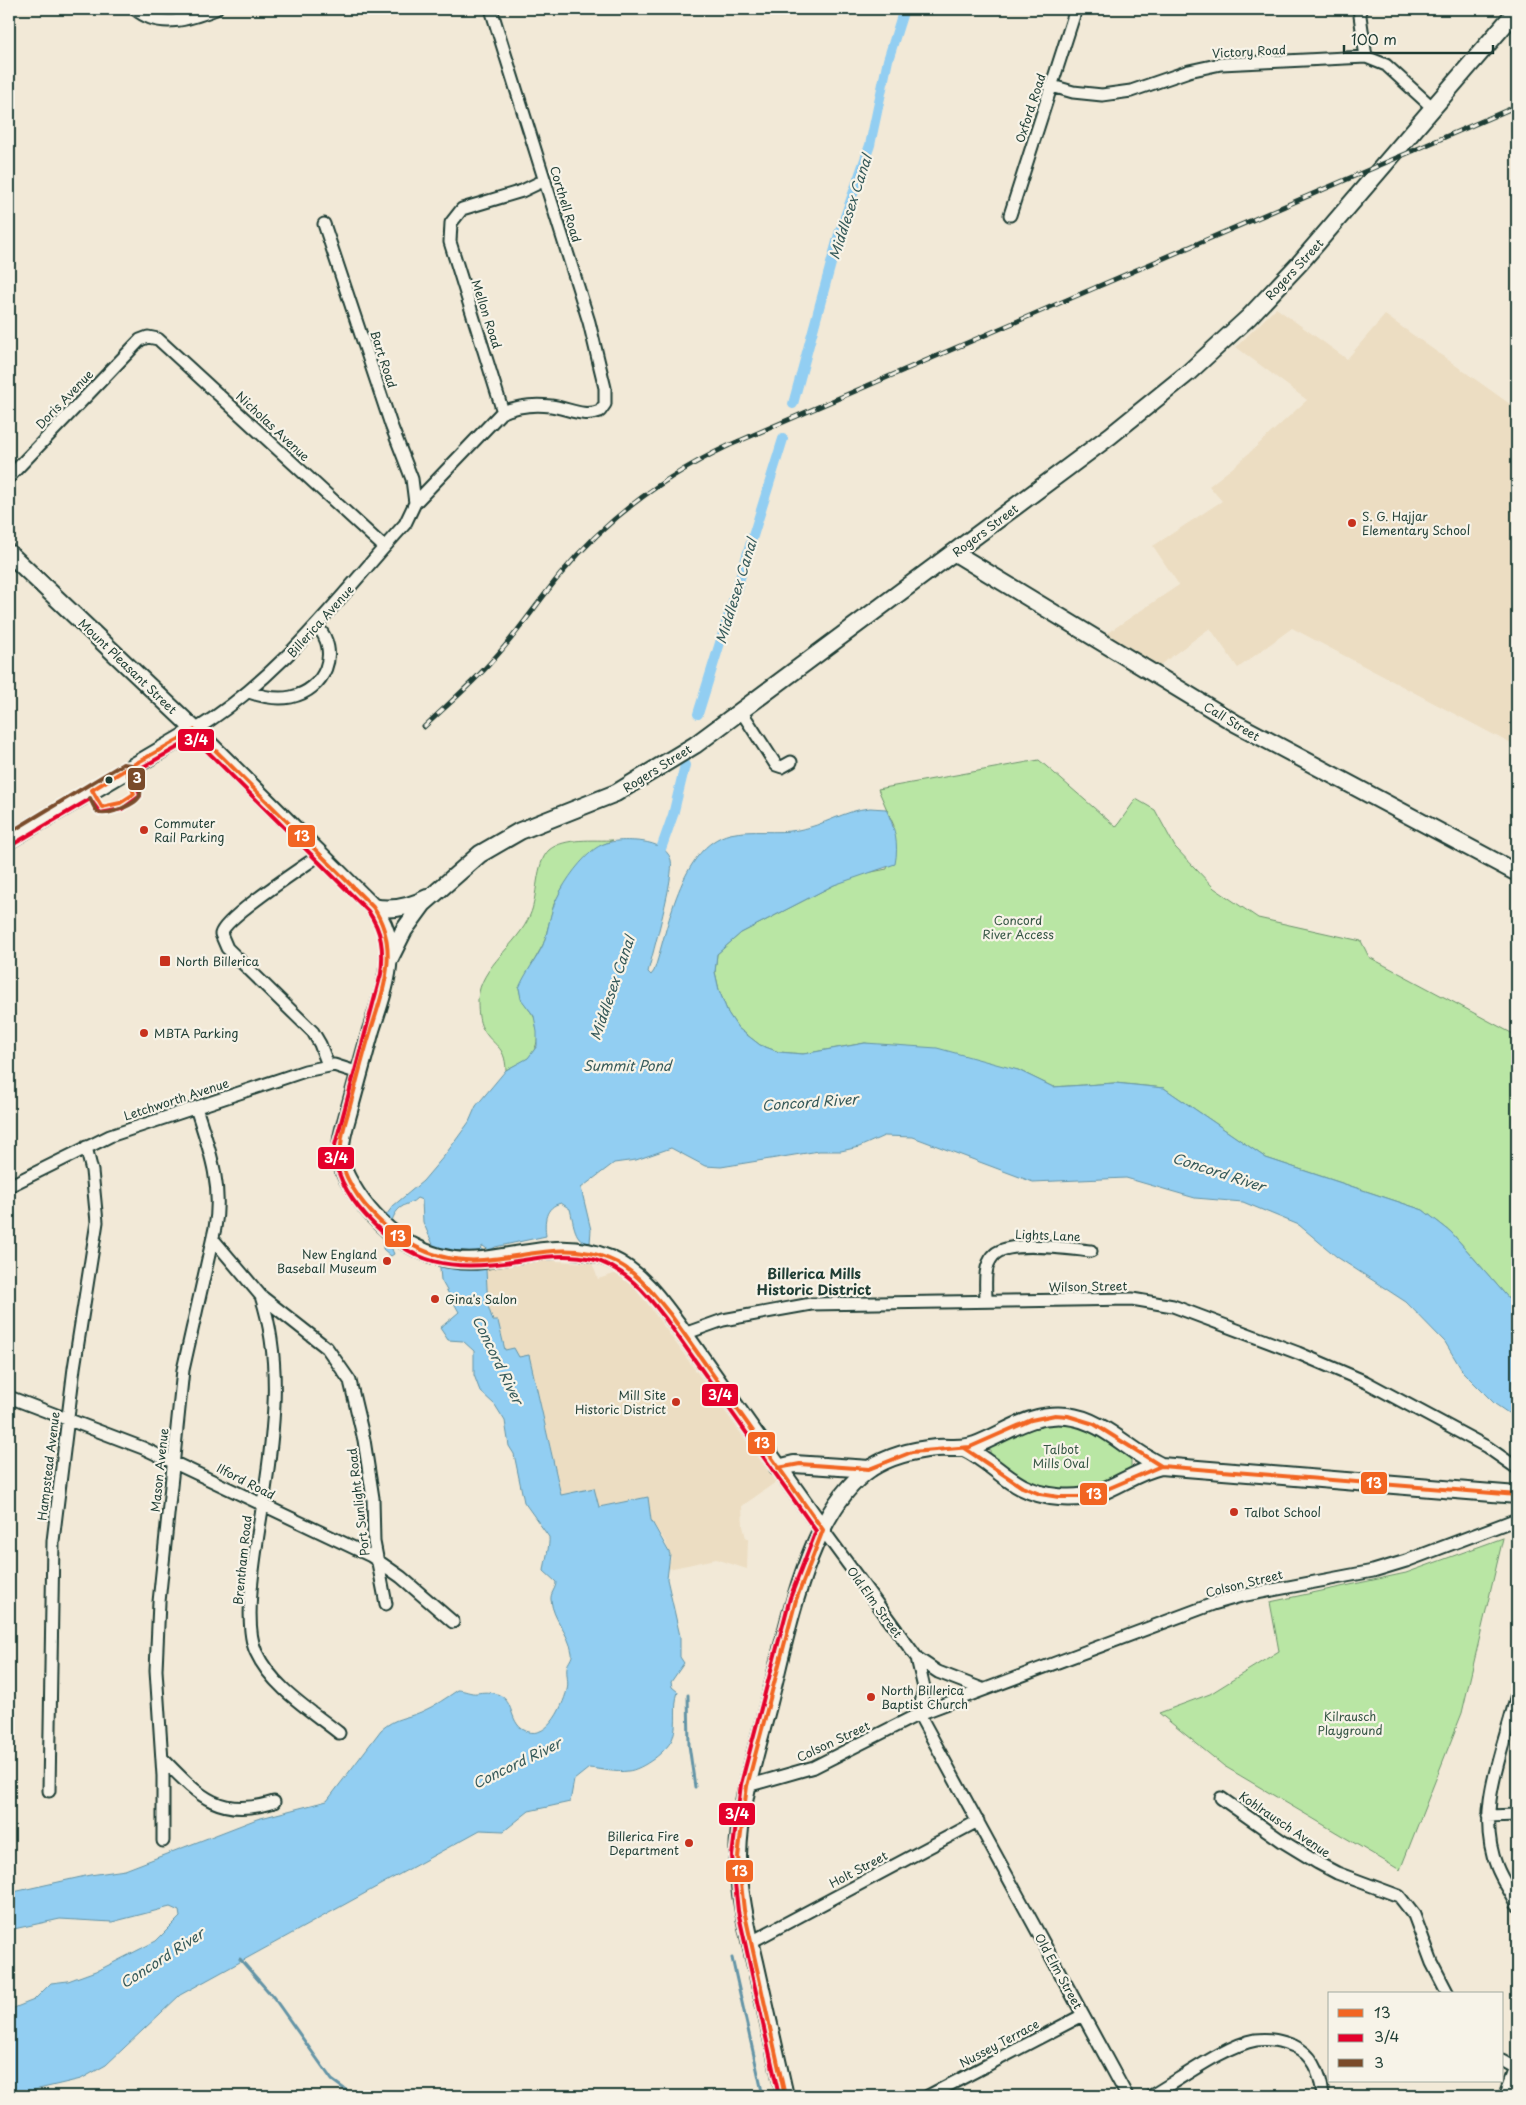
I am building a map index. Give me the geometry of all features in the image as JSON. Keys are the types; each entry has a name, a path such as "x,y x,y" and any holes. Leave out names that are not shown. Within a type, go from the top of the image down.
{"main road":[{"name":"Rogers Street","path":"388,962 404,930 429,897 492,845 520,831 602,800 631,785 695,745 1117,431 1214,350 1305,258 1517,10"},
{"name":"Mount Pleasant Street","path":"9,553 194,730 373,907 384,925 388,938 388,962"},
{"name":"Call Street","path":"955,553 1243,728 1517,873"},
{"name":"Billerica Avenue","path":"9,840 194,730"},
{"path":"373,907 388,909 405,907 429,897"},
{"name":"Old Elm Street","path":"388,962 380,1000 342,1140 342,1163 346,1175 357,1194 387,1229 410,1245 437,1257 461,1261 485,1260 558,1249 583,1251 608,1258 628,1270 644,1284 684,1334 823,1530"},
{"path":"785,2096 741,1892 738,1858 742,1813 747,1786 804,1572 823,1530 849,1489 870,1469 892,1458 915,1451 937,1448 964,1448 1037,1417 1068,1416 1087,1421 1106,1430 1143,1457 1161,1466"},
{"path":"964,1448 1022,1487 1046,1495 1084,1496 1097,1494 1138,1473 1161,1466 1517,1494"},
{"path":"778,1468 794,1464 870,1469"}],"street":[{"path":"136,9 150,18 167,21 184,20 209,10"},
{"name":"Corthell Road","path":"491,9 589,322 605,388 605,404 603,409 588,414 539,405 518,407 503,412"},
{"name":"Oxford Road","path":"1010,215 1076,9"},
{"path":"1359,9 1366,57"},
{"name":"Victory Road","path":"1052,86 1087,95 1109,94 1131,91 1190,71 1222,64 1366,57 1386,65 1433,108"},
{"name":"Mellon Road","path":"503,412 450,242 451,223 462,209 522,191 545,180"},
{"name":"Bart Road","path":"324,224 391,425 412,478 415,503"},
{"name":"Nicholas Avenue","path":"140,340 148,337 158,339 384,547"},
{"name":"Doris Avenue","path":"9,477 140,340"},
{"name":"Billerica Avenue","path":"194,730 249,692 276,668 317,626 405,524 415,503 442,472 503,412"},
{"path":"249,692 267,698 292,697 312,687 328,667 330,649 325,634 317,626"},
{"path":"741,712 776,765 782,767 791,762"},
{"path":"321,854 238,914 224,926 221,934 227,948 313,1032 328,1065 336,1065 359,1073"},
{"name":"Letchworth Avenue","path":"9,1186 116,1134 328,1065"},
{"name":"Mason Avenue","path":"163,1841 157,1630 186,1352 213,1239 218,1205 217,1180 196,1108"},
{"name":"Hampstead Avenue","path":"50,1791 53,1541 68,1419 97,1222 92,1170 86,1147"},
{"name":"Port Sunlight Road","path":"213,1239 262,1296 322,1342 344,1370 355,1396 364,1440 373,1498 374,1542 386,1604"},
{"name":"Lights Lane","path":"986,1301 988,1264 993,1255 1000,1250 1008,1247 1025,1247 1091,1251"},
{"name":"Brentham Road","path":"262,1296 271,1333 275,1372 274,1408 250,1611 254,1648 264,1666 280,1685 339,1733"},
{"name":"Wilson Street","path":"684,1334 723,1320 803,1305 1132,1299 1173,1306 1298,1353 1366,1382 1487,1447 1517,1468"},
{"name":"Ilford Road","path":"9,1396 174,1462 378,1561 407,1582 453,1622"},
{"name":"Colson Street","path":"747,1786 786,1777 821,1764 919,1714 1213,1604 1264,1591 1373,1571 1414,1558 1517,1519"},
{"name":"Old Elm Street","path":"823,1530 917,1658 924,1688 919,1714 1127,2096"},
{"path":"917,1658 938,1672 982,1689"},
{"path":"1517,1694 1515,1715 1494,1781 1488,1816 1493,1856 1497,1869 1517,1905"},
{"path":"162,1758 193,1787 218,1805 247,1809 274,1802"},
{"name":"Kohlrausch Avenue","path":"1221,1798 1318,1863 1337,1873 1399,1896 1414,1915 1432,1963 1447,1992"},
{"path":"1488,1816 1517,1815"},
{"name":"Holt Street","path":"751,1942 978,1821"},
{"name":"Nussey Terrace","path":"928,2096 1083,2014"},
{"path":"1152,2096 1233,2048 1255,2040 1274,2040 1301,2050 1312,2061 1322,2082 1323,2096"},
{"path":"1504,2061 1516,2066 1504,2096"}],"shaded area":[{"name":"S. G. Hajjar Elementary School","path":"1276,308 1347,359 1385,315 1517,409 1517,747 1292,628 1238,668 1210,628 1156,668 1103,636 1179,585 1153,546 1222,501 1209,486 1236,465 1307,400 1236,347"},
{"path":"534,1260 592,1263 598,1279 617,1273 627,1280 647,1303 776,1482 742,1506 743,1526 746,1538 748,1539 747,1569 716,1559 668,1569 671,1558 666,1543 651,1520 648,1497 598,1507 562,1496 529,1356 518,1358 505,1350 498,1321 493,1322 488,1306 486,1269"}],"green space":[{"name":"Concord River Access","path":"1039,760 1116,827 1136,799 1155,810 1175,847 1214,888 1258,918 1361,941 1369,957 1517,1036 1517,1308 1451,1232 1423,1210 1266,1158 1164,1088 1115,1083 1053,1087 1018,1070 865,1043 803,1054 779,1052 760,1045 738,1028 728,1013 719,990 715,972 717,954 741,933 834,885 861,874 887,869 894,826 878,789"},
{"path":"613,840 600,846 563,887 554,904 544,943 519,988 522,999 536,1020 538,1038 536,1045 527,1059 506,1070 501,1050 487,1035 481,1026 479,1018 478,999 480,987 485,976 517,936 530,915 541,863 549,850 571,841"},
{"name":"Talbot Mills Oval","path":"1080,1419 1131,1457 1131,1468 1122,1481 1046,1495 990,1459 990,1445 1011,1427"},
{"name":"Kilrausch Playground","path":"1503,1538 1462,1713 1400,1870 1224,1766 1159,1713 1210,1694 1279,1651 1270,1602 1406,1573"}],"water":[{"path":"861,809 886,809 894,829 896,843 895,864 834,885 741,933 717,954 715,972 719,990 728,1013 738,1028 760,1045 779,1052 803,1054 865,1043 937,1048 1018,1070 1053,1087 1115,1083 1164,1088 1266,1158 1423,1210 1451,1232 1517,1308 1517,1419 1495,1404 1463,1372 1445,1342 1406,1302 1337,1257 1299,1225 1243,1202 1195,1198 1126,1178 1033,1182 913,1137 884,1136 859,1147 841,1151 819,1151 721,1167 705,1166 671,1148 636,1160 614,1163 581,1188 591,1230 590,1243 585,1242 578,1236 570,1209 561,1203 552,1208 547,1215 545,1225 546,1236 495,1247 490,1251 483,1246 480,1248 485,1252 488,1306 493,1321 498,1321 505,1350 514,1348 519,1357 529,1355 561,1495 594,1488 599,1507 648,1497 651,1520 670,1554 667,1579 680,1636 680,1657 684,1663 671,1682 672,1687 678,1692 675,1726 670,1742 661,1753 634,1770 619,1772 589,1768 574,1780 570,1802 529,1811 504,1831 480,1830 180,1995 106,2065 81,2079 9,2096 9,2010 34,2000 51,1983 68,1981 101,1969 156,1941 180,1917 179,1911 170,1907 112,1922 60,1919 9,1930 9,1893 90,1875 125,1870 257,1819 327,1801 381,1730 396,1720 431,1707 458,1690 475,1693 491,1692 503,1697 509,1705 515,1721 522,1729 538,1732 552,1722 567,1690 567,1667 572,1655 568,1639 552,1607 551,1598 556,1582 544,1571 549,1537 524,1502 514,1454 509,1446 505,1421 495,1405 480,1391 474,1375 474,1351 463,1341 448,1340 440,1328 459,1312 441,1280 439,1258 423,1222 422,1200 417,1198 402,1206 396,1212 390,1230 394,1254 391,1256 383,1249 384,1218 393,1206 423,1181 445,1155 469,1122 476,1106 506,1070 528,1058 537,1046 534,1016 521,999 519,988 543,945 557,898 585,857 601,845 618,841 647,842 662,848 669,855 671,860 670,881 648,972 651,975 654,971 678,892 699,855 713,842 730,834 798,830"}],"waterway":[{"name":"Middlesex Canal","path":"793,404 839,234 870,145 888,60 904,9"},
{"name":"Middlesex Canal","path":"698,714 783,439"},
{"name":"Middlesex Canal","path":"657,860 673,815 685,765"},
{"path":"688,1695 689,1745 695,1787"},
{"path":"732,1958 763,2096"},
{"path":"240,1959 274,1998 332,2080 354,2096"}],"railway":[{"path":"424,727 492,661 560,575 597,535 638,500 682,470 730,445 1517,106"}],"transit line":[{"name":"13","path":"126,769 195,730 373,907 386,937 388,952 387,968 381,999 365,1049 341,1141 342,1162 346,1175 355,1192 370,1211 383,1224 412,1245 445,1257 483,1260 546,1252 578,1251 609,1259 627,1269 643,1282 670,1314 823,1530 796,1600 747,1786 738,1857 744,1910 785,2096"},
{"name":"3/4","path":"12,845 90,799 100,813 122,809 140,796 134,772 194,738 368,911 379,933 382,949 381,974 335,1145 336,1165 339,1174 359,1208 383,1233 400,1246 434,1261 472,1266 545,1257 574,1256 604,1263 625,1275 634,1282 665,1318 816,1531 790,1598 741,1784 732,1856 738,1911 779,2096"},
{"name":"3","path":"9,833 123,764 131,765 140,788 138,799 128,806 102,813 95,809 90,798"},
{"name":"13","path":"126,769 134,794 120,803 102,807 92,790 126,769"},
{"name":"13","path":"778,1468 800,1464 869,1469 912,1452 970,1447 1031,1420 1055,1415 1068,1416 1094,1424 1161,1466"},
{"name":"13","path":"964,1448 1022,1487 1040,1494 1059,1497 1079,1497 1098,1493 1161,1466 1517,1495"}],"place":[{"name":"S. G. Hajjar Elementary School","path":"1352,523"},
{"name":"Commuter Rail Parking","path":"144,830"},
{"name":"North Billerica","path":"165,961"},
{"name":"MBTA Parking","path":"144,1033"},
{"name":"New England Baseball Museum","path":"387,1261"},
{"name":"Gina's Salon","path":"435,1299"},
{"name":"Mill Site Historic District","path":"676,1402"},
{"name":"Talbot School","path":"1234,1512"},
{"name":"North Billerica Baptist Church","path":"871,1697"},
{"name":"Billerica Fire Department","path":"689,1843"}],"district":[{"name":"Billerica Mills Historic District","path":"814,1282"}],"water label":[{"name":"Summit Pond","path":"627,1065"},
{"name":"Concord River","path":"810,1102"},
{"name":"Concord River","path":"1219,1172"},
{"name":"Concord River","path":"498,1360"},
{"name":"Concord River","path":"517,1763"},
{"name":"Concord River","path":"162,1958"}]}
